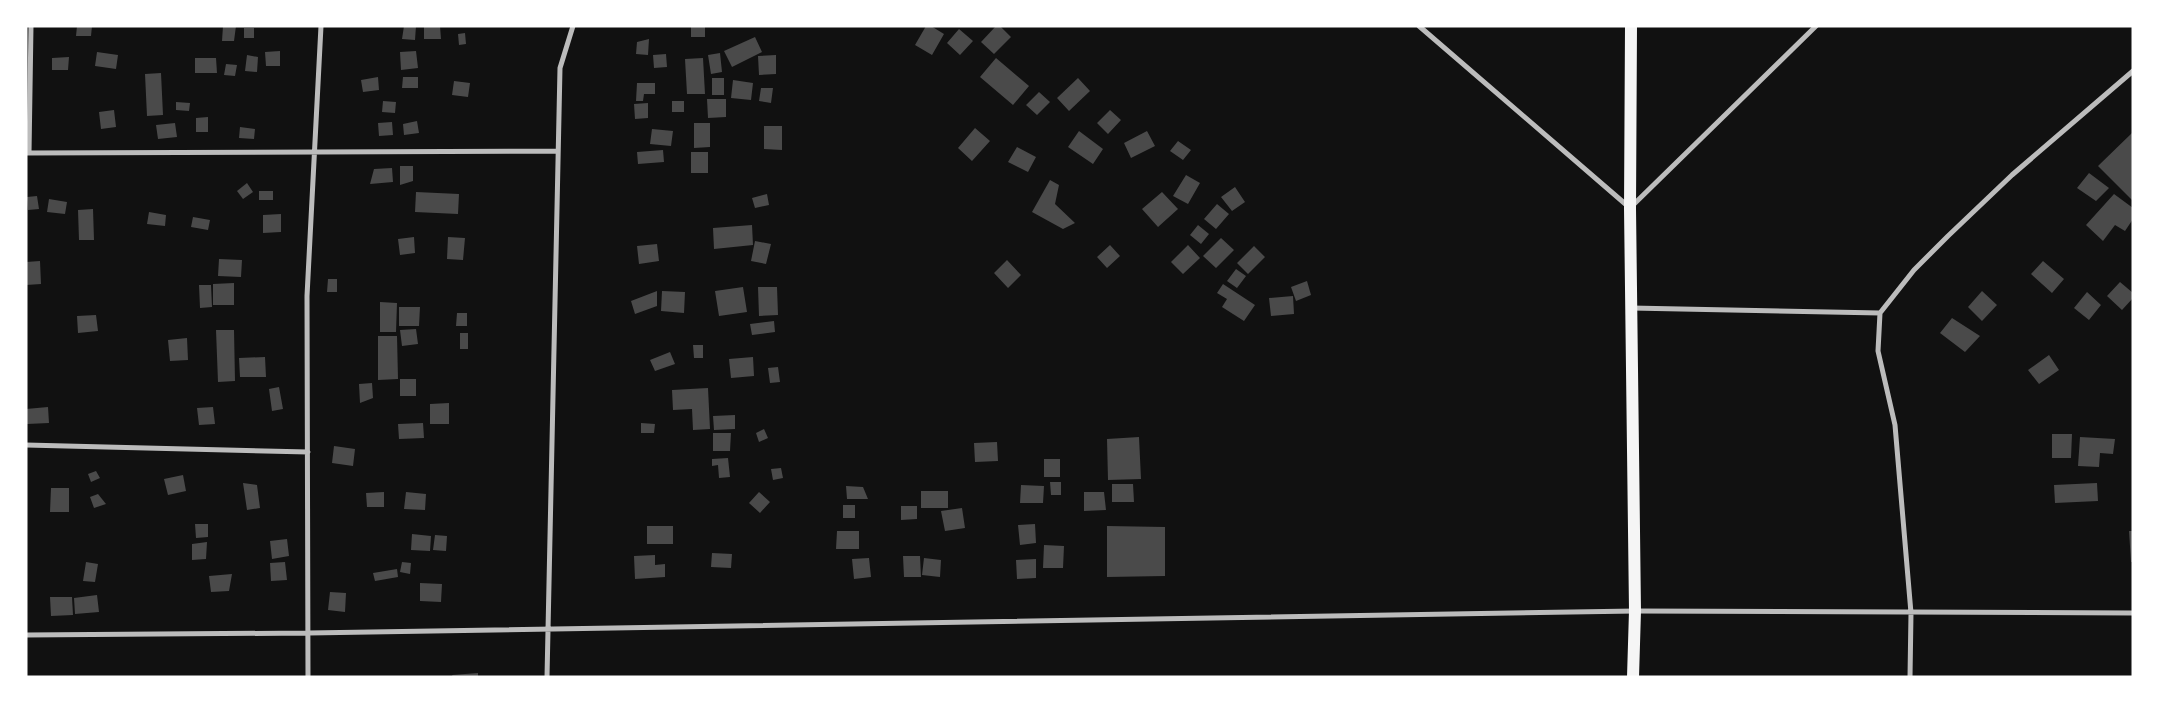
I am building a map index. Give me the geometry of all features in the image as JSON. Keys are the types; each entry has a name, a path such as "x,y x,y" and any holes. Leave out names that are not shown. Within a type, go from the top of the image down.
{"main road":[{"path":"1631,26 1630,208 1633,677"}],"street":[{"path":"31,26 31,49"},
{"path":"31,26 28,153 558,151"},
{"path":"308,677 307,296 321,26"},
{"path":"547,677 560,68 572,26"},
{"path":"1419,26 1630,208 1816,26"},
{"path":"1910,677 1911,613 1895,425 1878,351 1880,313 1914,270 1948,236 2012,175 2133,71"},
{"path":"1631,308 1880,313"},
{"path":"26,445 308,452"},
{"path":"26,635 309,633 1634,611 2133,614"}],"building":[{"path":"77,26 92,26 91,36 76,36"},
{"path":"223,26 236,26 234,41 222,41"},
{"path":"404,26 416,26 415,40 402,39"},
{"path":"424,26 440,26 441,39 424,39"},
{"path":"691,26 705,26 705,37 691,37"},
{"path":"926,26 931,26 944,34 932,55 915,45"},
{"path":"996,26 1000,26 1011,37 994,54 981,42"},
{"path":"244,28 254,28 254,38 244,38"},
{"path":"959,29 973,41 960,55 947,43"},
{"path":"465,33 466,44 459,45 458,34"},
{"path":"755,37 762,52 732,67 724,51"},
{"path":"649,39 648,55 636,54 637,42"},
{"path":"280,51 280,66 266,66 265,52"},
{"path":"416,51 418,68 401,70 400,52"},
{"path":"97,52 118,55 116,69 95,66"},
{"path":"720,53 722,72 711,74 708,55"},
{"path":"666,54 667,67 654,68 653,55"},
{"path":"247,55 258,57 257,72 245,71"},
{"path":"776,55 776,74 759,75 758,56"},
{"path":"69,57 68,70 52,70 52,58"},
{"path":"195,58 216,58 217,73 195,73"},
{"path":"703,58 705,94 687,94 685,59"},
{"path":"996,58 1029,86 1013,105 980,77"},
{"path":"226,64 237,65 235,76 224,75"},
{"path":"161,73 163,115 147,116 145,74"},
{"path":"378,77 379,90 363,92 361,80"},
{"path":"403,77 418,77 418,88 402,88"},
{"path":"712,78 724,78 724,95 712,95"},
{"path":"1078,78 1090,91 1069,111 1057,98"},
{"path":"733,80 753,83 751,100 731,98"},
{"path":"454,81 470,83 468,97 452,95"},
{"path":"637,83 655,83 655,94 644,94 643,101 636,101"},
{"path":"761,88 773,88 771,103 759,101"},
{"path":"1039,92 1050,102 1037,115 1026,105"},
{"path":"707,99 726,99 726,117 708,118"},
{"path":"383,101 396,102 395,113 382,112"},
{"path":"672,101 684,101 684,112 672,112"},
{"path":"176,102 190,103 189,111 176,110"},
{"path":"648,103 648,118 635,119 634,104"},
{"path":"114,110 116,127 101,129 99,112"},
{"path":"1110,110 1121,120 1108,134 1097,123"},
{"path":"208,117 208,132 196,132 196,118"},
{"path":"417,121 419,133 404,135 403,124"},
{"path":"392,122 393,135 379,136 378,123"},
{"path":"175,123 177,137 158,139 156,125"},
{"path":"694,123 710,123 710,147 694,148"},
{"path":"764,126 782,126 782,150 764,149"},
{"path":"240,127 255,129 254,139 239,138"},
{"path":"975,128 990,141 972,161 958,148"},
{"path":"652,129 673,131 671,146 650,144"},
{"path":"1079,131 1103,149 1093,164 1068,147"},
{"path":"1147,131 1155,146 1131,158 1124,143"},
{"path":"2133,132 2133,201 2098,166"},
{"path":"1178,141 1191,150 1183,160 1170,151"},
{"path":"1017,147 1036,157 1028,172 1008,162"},
{"path":"663,150 664,162 638,164 637,152"},
{"path":"691,152 708,152 708,173 691,173"},
{"path":"400,166 413,166 413,181 400,185"},
{"path":"392,168 393,182 370,184 374,169"},
{"path":"2089,173 2109,188 2096,201 2077,188"},
{"path":"1186,175 1200,183 1188,204 1173,196"},
{"path":"1050,180 1059,185 1055,204 1075,223 1063,229 1032,212"},
{"path":"247,183 253,192 243,199 237,191"},
{"path":"1235,187 1245,202 1232,211 1221,197"},
{"path":"259,191 273,191 273,200 259,200"},
{"path":"416,192 459,194 458,214 415,212"},
{"path":"1162,192 1178,209 1158,227 1142,209"},
{"path":"767,194 769,205 755,208 752,198"},
{"path":"2114,194 2133,208 2133,219 2125,231 2115,225 2103,241 2086,225"},
{"path":"37,196 39,209 28,210 27,197"},
{"path":"49,199 67,202 65,214 47,212"},
{"path":"1217,204 1229,214 1216,229 1204,219"},
{"path":"93,209 94,240 79,240 78,210"},
{"path":"149,212 166,215 165,226 147,224"},
{"path":"281,214 281,232 263,233 263,215"},
{"path":"193,217 210,220 208,230 191,227"},
{"path":"752,225 753,245 714,249 713,228"},
{"path":"1198,225 1209,234 1201,244 1190,235"},
{"path":"414,237 415,253 400,255 398,239"},
{"path":"448,237 465,238 463,260 447,259"},
{"path":"1221,238 1234,250 1216,268 1203,256"},
{"path":"755,241 771,244 766,264 751,261"},
{"path":"657,244 659,261 639,264 637,246"},
{"path":"1110,245 1120,256 1107,268 1097,257"},
{"path":"1188,245 1200,258 1183,274 1171,262"},
{"path":"1254,246 1265,257 1248,274 1237,263"},
{"path":"219,259 242,260 241,277 218,276"},
{"path":"1007,260 1021,275 1008,288 994,273"},
{"path":"40,261 41,284 26,285 26,262"},
{"path":"2043,261 2064,279 2052,293 2031,274"},
{"path":"1236,269 1246,276 1237,288 1227,281"},
{"path":"328,279 337,279 337,292 327,292"},
{"path":"1307,281 1311,295 1296,301 1291,287"},
{"path":"2120,282 2133,293 2133,298 2122,310 2107,296"},
{"path":"234,283 234,305 213,305 213,284"},
{"path":"1223,284 1255,305 1244,321 1222,307 1227,299 1217,293"},
{"path":"199,285 211,285 212,307 200,308"},
{"path":"743,287 747,312 719,316 715,291"},
{"path":"758,287 777,287 778,315 759,316"},
{"path":"657,291 657,306 635,314 631,301"},
{"path":"662,291 685,292 684,313 661,311"},
{"path":"1982,291 1997,305 1982,321 1968,307"},
{"path":"2087,292 2101,305 2089,320 2074,308"},
{"path":"1293,296 1294,314 1271,316 1269,298"},
{"path":"380,302 397,303 396,332 380,332"},
{"path":"399,307 420,307 419,326 399,326"},
{"path":"457,313 467,313 467,326 456,326"},
{"path":"96,315 98,331 78,333 77,316"},
{"path":"1952,318 1980,336 1965,352 1940,333"},
{"path":"774,321 775,332 752,335 750,324"},
{"path":"416,329 418,344 402,346 400,330"},
{"path":"216,330 234,330 235,381 218,382"},
{"path":"460,333 468,333 468,349 460,349"},
{"path":"378,336 397,336 398,379 378,380"},
{"path":"187,338 188,360 170,361 168,340"},
{"path":"693,345 703,345 703,358 694,358"},
{"path":"670,352 675,364 655,371 650,360"},
{"path":"2049,355 2059,370 2039,384 2028,370"},
{"path":"265,357 266,377 240,377 239,358"},
{"path":"753,357 754,376 731,378 729,359"},
{"path":"778,367 780,382 770,383 768,368"},
{"path":"400,379 416,379 416,396 400,396"},
{"path":"372,383 373,398 360,403 359,384"},
{"path":"279,387 283,409 272,411 269,389"},
{"path":"708,388 710,429 693,430 692,409 673,410 672,390"},
{"path":"449,403 449,424 430,424 430,404"},
{"path":"48,407 49,423 27,424 26,409"},
{"path":"213,407 215,424 199,425 197,408"},
{"path":"735,415 735,429 714,430 713,416"},
{"path":"423,423 424,438 399,439 398,424"},
{"path":"641,423 655,424 654,433 641,433"},
{"path":"764,429 768,438 759,442 756,433"},
{"path":"713,433 731,433 730,451 713,451"},
{"path":"2052,434 2072,434 2071,458 2052,458"},
{"path":"1139,437 1141,479 1108,480 1107,439"},
{"path":"2080,437 2115,439 2113,454 2100,453 2099,467 2078,466"},
{"path":"997,442 998,461 975,462 974,443"},
{"path":"334,446 355,449 353,466 332,463"},
{"path":"728,458 730,477 719,478 718,465 712,466 712,459"},
{"path":"1044,459 1060,459 1060,477 1044,477"},
{"path":"781,468 783,478 773,480 771,469"},
{"path":"96,471 100,478 91,482 88,474"},
{"path":"183,475 186,491 168,495 164,479"},
{"path":"1050,482 1061,482 1061,495 1051,495"},
{"path":"243,483 257,485 260,508 247,510"},
{"path":"2097,483 2098,501 2055,503 2054,485"},
{"path":"1112,484 1133,484 1134,502 1112,502"},
{"path":"1021,485 1044,486 1043,503 1020,503"},
{"path":"846,486 863,487 868,499 847,499"},
{"path":"51,488 69,488 69,512 50,512"},
{"path":"921,491 948,491 948,508 921,508"},
{"path":"384,492 384,507 367,507 366,493"},
{"path":"406,492 426,494 425,510 404,509"},
{"path":"759,492 770,502 760,513 749,503"},
{"path":"1084,492 1104,492 1106,510 1084,511"},
{"path":"98,494 106,504 94,508 90,497"},
{"path":"843,505 855,505 855,518 843,518"},
{"path":"901,506 917,506 917,519 901,520"},
{"path":"962,508 965,528 945,531 941,511"},
{"path":"195,524 208,524 208,537 196,538"},
{"path":"1035,524 1036,543 1020,545 1018,525"},
{"path":"647,526 673,526 673,544 647,544"},
{"path":"1107,526 1165,527 1165,576 1107,577"},
{"path":"837,531 859,531 859,549 836,549"},
{"path":"2129,531 2133,531 2133,562 2131,562"},
{"path":"412,534 431,536 430,551 411,550"},
{"path":"435,535 447,536 446,551 433,550"},
{"path":"287,539 289,556 272,559 270,541"},
{"path":"207,542 206,559 192,560 192,544"},
{"path":"1044,545 1064,546 1063,568 1043,568"},
{"path":"712,553 732,554 731,568 711,567"},
{"path":"655,555 655,565 665,564 665,577 635,579 634,556"},
{"path":"903,556 920,556 921,577 904,577"},
{"path":"869,558 871,577 854,579 852,559"},
{"path":"924,558 941,560 940,577 922,575"},
{"path":"1036,559 1036,578 1017,579 1016,560"},
{"path":"86,562 98,564 95,582 83,581"},
{"path":"285,562 287,580 271,581 270,563"},
{"path":"402,562 411,563 410,574 400,572"},
{"path":"397,569 398,577 375,581 373,573"},
{"path":"232,574 229,591 211,592 209,576"},
{"path":"420,583 442,584 441,602 420,601"},
{"path":"330,592 346,593 345,612 328,610"},
{"path":"97,595 99,612 75,614 74,598"},
{"path":"50,597 72,597 73,615 51,616"},
{"path":"478,673 478,677 453,677 452,675"}]}
